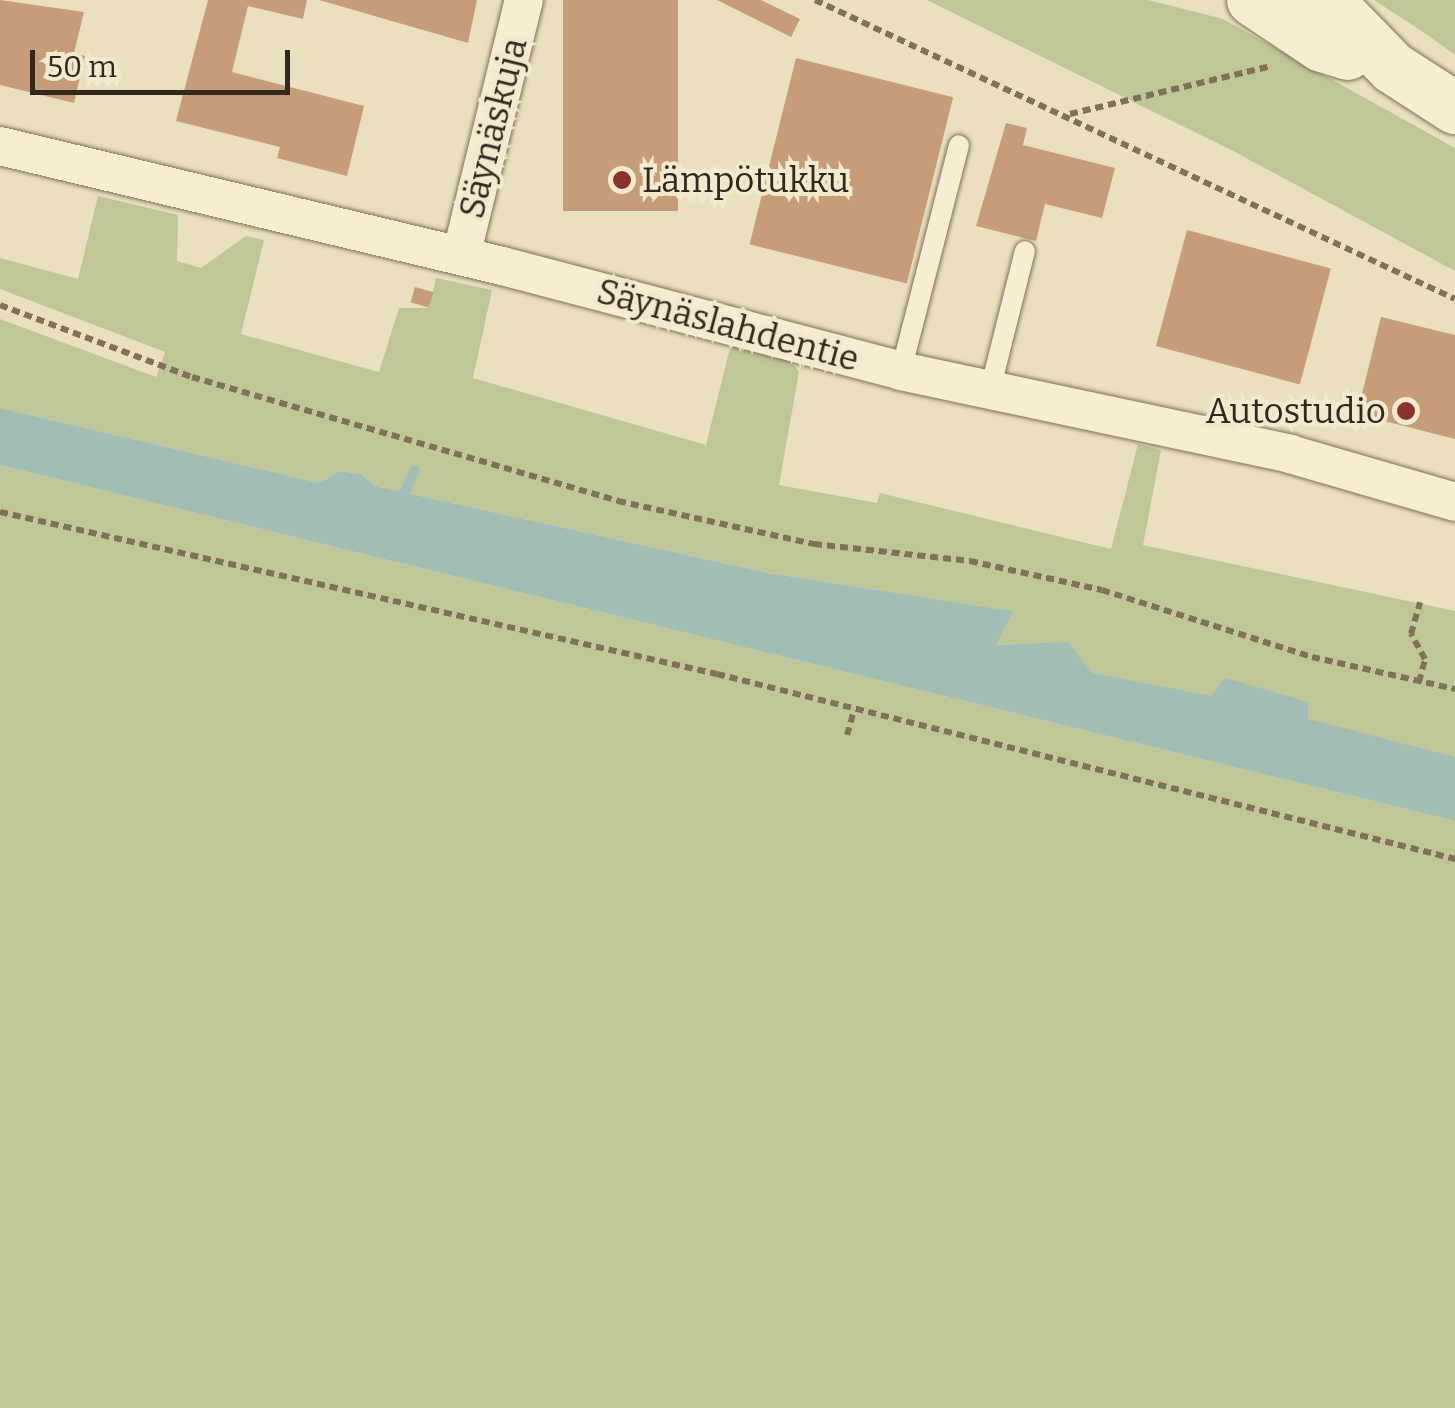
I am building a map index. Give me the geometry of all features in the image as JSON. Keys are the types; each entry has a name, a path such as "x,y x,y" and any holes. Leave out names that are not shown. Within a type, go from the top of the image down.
{"main road":[{"path":"1253,0 1322,46 1392,68"},
{"path":"1314,0 1346,20 1392,68 1455,108"}],"street":[{"name":"Säynäskuja","path":"461,256 524,0"},
{"name":"Säynäslahdentie","path":"0,146 461,256 901,371 1290,454 1455,502"}],"lane":[{"path":"901,371 959,145"},
{"path":"990,390 1025,251"}],"path":[{"path":"815,0 1455,299"},
{"path":"1068,115 1286,62"},
{"path":"0,305 192,377 618,501 814,544 970,562 1102,590 1312,657 1455,689"},
{"path":"0,512 854,710 1455,859"},
{"path":"1419,682 1425,659 1412,634 1420,602"},
{"path":"847,735 854,710"}],"green space":[{"path":"927,0 1148,0 1223,19 1455,148 1455,271 1237,153"},
{"path":"1374,0 1455,0 1455,55 1426,34"},
{"path":"98,196 178,215 177,261 201,268 246,236 264,240 241,334 379,372 399,308 429,308 436,278 492,290 473,378 706,445 731,344 789,358 799,372 779,485 877,503 880,493 1111,549 1138,444 1161,450 1143,545 1455,611 1455,757 1092,673 1068,643 995,645 1012,611 768,573 375,486 361,474 339,471 320,483 0,408 0,319 156,377 165,352 0,289 0,258 78,279"},
{"path":"0,465 1455,821 1455,1408 0,1408"}],"water":[{"path":"0,408 320,483 339,471 361,474 375,486 768,573 1013,611 996,645 1068,642 1092,673 1211,696 1225,678 1308,702 1308,719 1455,757 1455,821 0,465"}],"building":[{"path":"0,0 84,12 74,53 85,56 74,103 0,85"},
{"path":"208,0 307,0 303,19 248,6 232,72 364,106 347,176 277,158 280,147 176,121"},
{"path":"319,0 477,0 468,43"},
{"path":"563,0 678,0 678,211 563,211"},
{"path":"717,0 761,0 800,19 791,37"},
{"path":"796,58 953,97 907,283 750,244"},
{"path":"1006,123 1027,128 1023,145 1115,168 1102,218 1045,204 1036,241 976,226"},
{"path":"1187,230 1331,269 1300,384 1156,346"},
{"path":"415,287 433,292 429,308 411,302"},
{"path":"1381,317 1455,335 1455,439 1357,414"}],"waterway":[{"path":"401,501 415,470"}],"place":[{"name":"Lämpötukku","path":"622,180"},
{"name":"Autostudio","path":"1406,411"}]}
